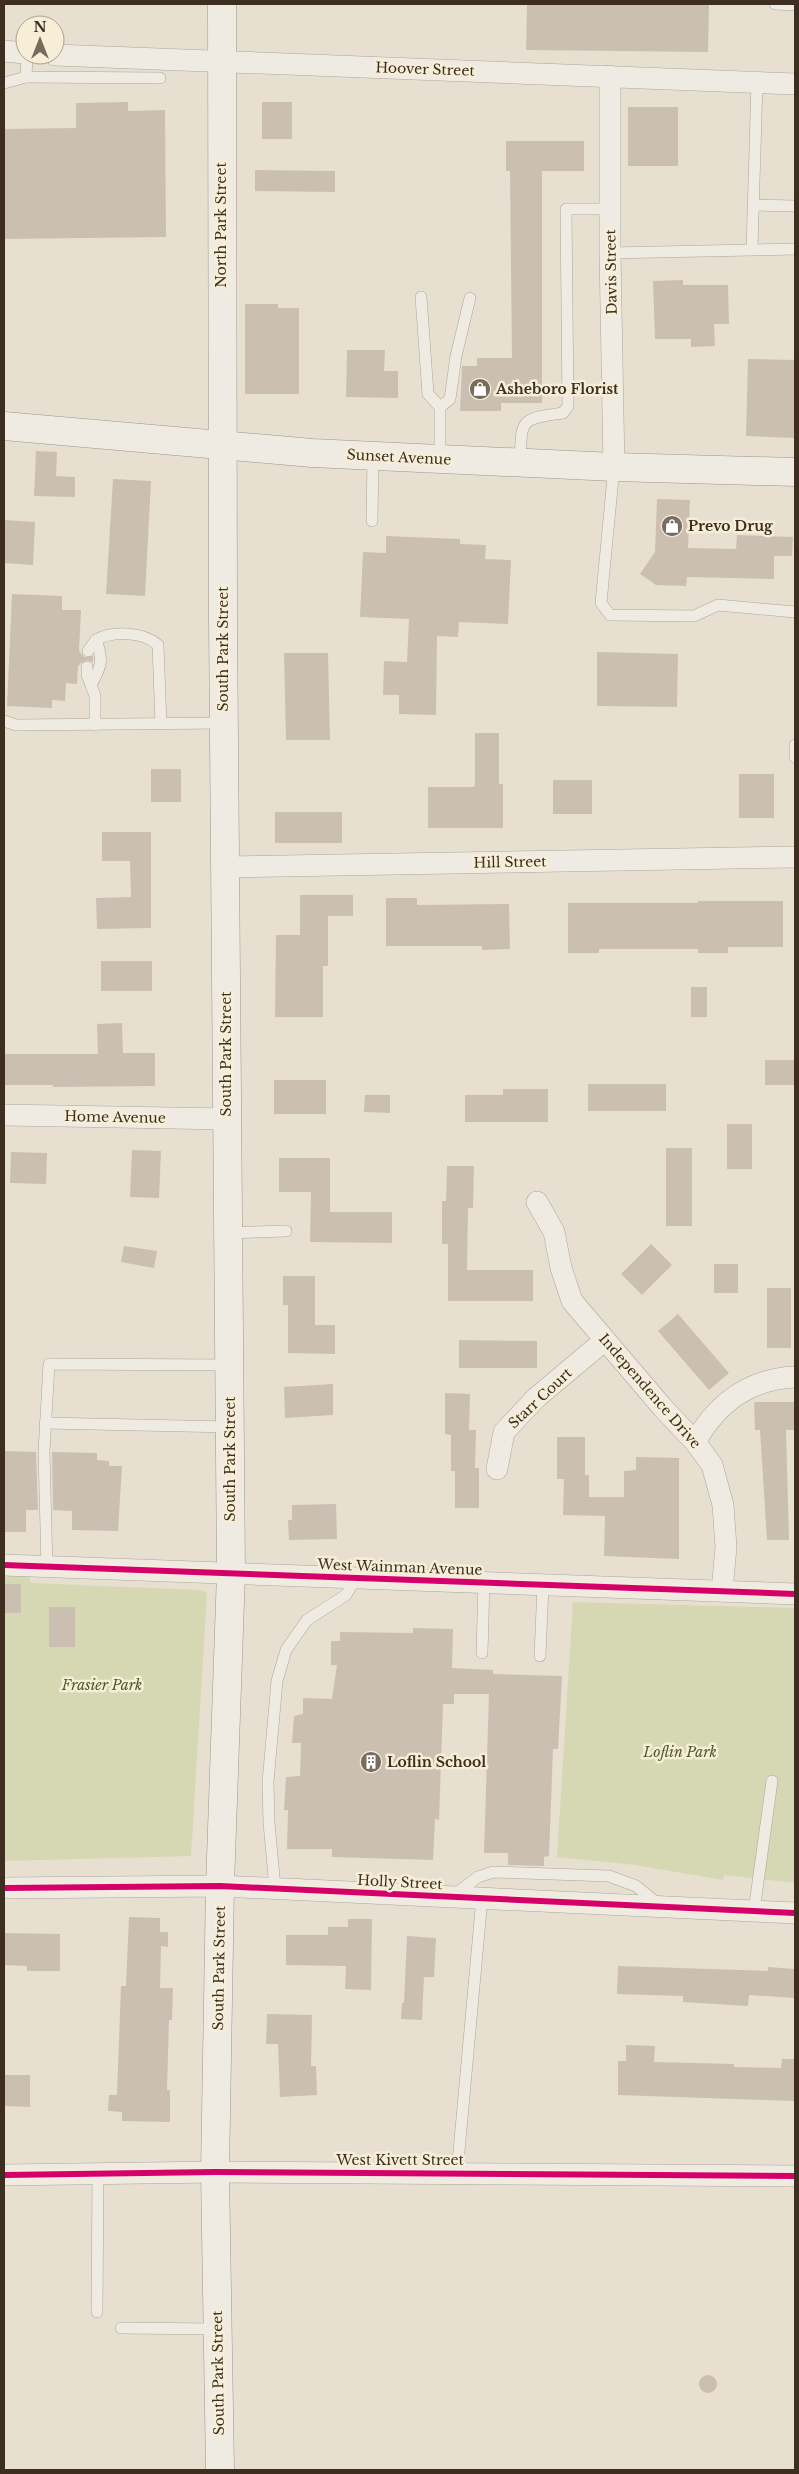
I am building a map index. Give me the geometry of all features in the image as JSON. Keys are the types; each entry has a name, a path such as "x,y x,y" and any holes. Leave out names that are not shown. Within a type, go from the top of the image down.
{"main road":[{"name":"North Park Street","path":"222,4 220,61 222,447"},
{"name":"Sunset Avenue","path":"4,426 222,447 373,456 614,467 795,472"},
{"name":"South Park Street","path":"220,2470 215,2172 220,1886 231,1573 222,447"}],"street":[{"name":"Hoover Street","path":"65,54 795,84"},
{"name":"Davis Street","path":"610,76 610,253 614,467"},
{"name":"Hill Street","path":"225,867 795,857"},
{"name":"Home Avenue","path":"4,1115 226,1119"},
{"name":"Independence Drive","path":"537,1202 554,1232 561,1268 572,1301 663,1408 696,1442 712,1465 723,1505 726,1547 722,1591"},
{"name":"Starr Court","path":"497,1469 504,1432 536,1398 605,1340"},
{"path":"696,1442 706,1424 719,1410 751,1385 780,1378 795,1378"},
{"name":"West Wainman Avenue","path":"4,1565 795,1594"},
{"name":"Holly Street","path":"4,1888 220,1886 795,1913"},
{"name":"West Kivett Street","path":"4,2175 215,2172 795,2176"}],"lane":[{"path":"775,4 795,5"},
{"path":"26,65 26,77"},
{"path":"4,83 26,77 160,78"},
{"path":"752,249 757,82"},
{"path":"754,205 795,206"},
{"path":"520,463 521,427 530,418 563,413 568,406 566,208 610,209"},
{"path":"610,253 795,249"},
{"path":"421,296 428,394 440,407 440,459"},
{"path":"440,407 450,399 456,356 470,298"},
{"path":"372,521 373,456"},
{"path":"614,467 601,602 610,615 694,616 718,605 795,612"},
{"path":"88,651 96,640 104,635 118,633 154,641 158,645 161,724"},
{"path":"91,685 100,667 101,652 96,640"},
{"path":"87,667 87,675 94,696 95,724"},
{"path":"4,721 16,724 224,723"},
{"path":"795,745 795,757"},
{"path":"228,1233 286,1231"},
{"path":"47,1567 46,1423 50,1364 229,1365"},
{"path":"46,1423 230,1427"},
{"path":"275,1888 269,1823 268,1782 277,1681 286,1650 307,1620 346,1595 356,1578"},
{"path":"482,1653 484,1582"},
{"path":"540,1656 543,1585"},
{"path":"754,1911 772,1781"},
{"path":"451,1897 478,1877 493,1872 609,1876 636,1886 661,1906"},
{"path":"457,2173 482,1898"},
{"path":"97,2312 98,2174"},
{"path":"121,2328 217,2329"}],"green space":[{"name":"Frasier Park","path":"4,1575 29,1576 31,1583 200,1590 207,1593 191,1856 4,1861"},
{"name":"Loflin Park","path":"573,1602 795,1608 795,1883 724,1875 723,1880 635,1865 557,1857"}],"building":[{"path":"527,4 709,4 708,52 526,50"},
{"path":"128,102 128,111 165,110 166,237 4,239 4,129 76,128 76,103"},
{"path":"262,102 292,102 292,139 262,139"},
{"path":"628,107 678,107 678,166 628,166"},
{"path":"506,141 584,141 584,171 542,171 542,403 501,403 501,411 460,411 462,366 477,366 477,358 512,358 510,171 506,171"},
{"path":"255,170 335,171 335,192 255,191"},
{"path":"683,280 683,285 728,285 729,324 714,324 715,346 691,347 691,339 655,339 653,281"},
{"path":"245,304 278,304 278,308 299,308 299,394 245,394"},
{"path":"347,350 385,350 384,371 398,371 398,398 346,397"},
{"path":"748,359 795,360 795,438 746,436"},
{"path":"36,451 57,452 56,476 75,477 75,497 34,496"},
{"path":"113,479 151,481 145,596 106,594"},
{"path":"657,499 690,500 688,548 736,549 737,535 793,537 792,556 774,556 774,579 687,577 686,586 656,585 640,574 655,552"},
{"path":"4,520 35,522 33,565 4,563"},
{"path":"386,536 460,539 460,544 486,545 485,559 511,560 508,624 459,622 458,637 437,636 436,715 399,714 399,695 383,695 384,661 407,662 409,619 360,617 363,552 386,553"},
{"path":"12,594 62,596 62,610 81,610 79,651 84,657 93,656 93,662 87,660 78,666 77,684 66,683 65,701 52,700 52,708 7,706"},
{"path":"597,652 678,654 677,707 597,706"},
{"path":"284,653 328,653 330,740 286,740"},
{"path":"475,733 499,733 499,784 503,784 503,828 428,828 428,787 474,787"},
{"path":"151,769 181,769 181,802 151,802"},
{"path":"739,774 774,774 774,818 739,818"},
{"path":"553,780 592,780 592,814 553,814"},
{"path":"275,812 342,812 342,843 275,843"},
{"path":"102,832 151,832 151,928 97,929 96,898 131,897 130,861 102,861"},
{"path":"300,895 353,895 353,916 328,916 328,966 323,966 323,1017 275,1017 276,935 300,935"},
{"path":"386,898 417,898 417,905 509,904 510,949 482,950 482,946 386,946"},
{"path":"698,901 783,901 783,947 728,947 728,953 698,953 698,949 599,949 599,953 568,953 568,903 698,903"},
{"path":"101,961 152,961 152,991 101,991"},
{"path":"691,987 707,987 707,1017 691,1017"},
{"path":"122,1023 123,1053 155,1053 155,1086 53,1087 53,1085 4,1085 4,1054 98,1054 97,1024"},
{"path":"765,1060 795,1060 795,1085 765,1085"},
{"path":"274,1080 326,1080 326,1114 274,1114"},
{"path":"588,1084 666,1084 666,1111 588,1111"},
{"path":"503,1089 548,1089 548,1122 465,1122 465,1095 503,1095"},
{"path":"365,1095 390,1095 390,1113 364,1112"},
{"path":"727,1124 752,1124 752,1169 727,1169"},
{"path":"666,1148 692,1148 692,1226 666,1226"},
{"path":"132,1150 161,1151 159,1198 130,1197"},
{"path":"11,1152 47,1153 46,1184 10,1183"},
{"path":"279,1158 330,1158 330,1212 392,1212 392,1243 310,1242 311,1192 279,1192"},
{"path":"447,1166 474,1166 473,1208 468,1208 467,1270 533,1270 533,1301 448,1301 448,1244 442,1244 442,1201 446,1201"},
{"path":"651,1244 672,1265 642,1295 621,1274"},
{"path":"124,1246 157,1251 154,1268 121,1262"},
{"path":"714,1264 738,1264 738,1293 714,1293"},
{"path":"283,1276 315,1276 315,1325 335,1325 335,1354 288,1353 288,1305 283,1305"},
{"path":"767,1288 791,1288 791,1348 767,1348"},
{"path":"678,1314 729,1373 709,1390 658,1331"},
{"path":"459,1340 537,1341 537,1368 459,1368"},
{"path":"333,1384 333,1415 285,1418 284,1387"},
{"path":"445,1393 470,1394 469,1430 476,1430 475,1468 479,1468 479,1508 455,1508 455,1471 451,1471 451,1435 445,1434"},
{"path":"754,1402 795,1402 795,1430 786,1430 789,1540 767,1540 760,1430 755,1430"},
{"path":"557,1437 585,1437 585,1475 589,1475 589,1497 624,1497 624,1471 636,1470 636,1457 679,1458 679,1559 604,1556 605,1516 563,1515 564,1479 557,1479"},
{"path":"4,1451 36,1452 38,1510 26,1510 26,1532 4,1532"},
{"path":"52,1452 97,1453 97,1460 109,1461 109,1466 122,1466 118,1531 72,1530 72,1511 53,1510"},
{"path":"336,1504 337,1539 289,1540 288,1520 292,1520 292,1505"},
{"path":"4,1584 21,1584 21,1613 4,1613"},
{"path":"49,1607 75,1607 75,1647 49,1647"},
{"name":"Loflin School","path":"413,1628 453,1629 452,1668 493,1670 493,1674 562,1676 558,1749 553,1749 549,1856 544,1857 544,1866 508,1865 508,1853 484,1853 489,1694 454,1694 454,1704 443,1704 439,1820 435,1819 433,1860 332,1857 332,1849 287,1849 288,1810 284,1810 286,1777 300,1776 301,1743 292,1743 294,1716 303,1714 303,1698 332,1699 337,1665 331,1665 331,1641 340,1641 340,1632 413,1633"},
{"path":"129,1917 160,1918 160,1932 168,1932 168,1947 161,1946 160,1988 173,1988 172,2020 169,2020 167,2090 170,2090 170,2122 122,2121 122,2112 108,2111 109,2095 117,2095 121,1986 126,1986"},
{"path":"348,1919 372,1919 371,1990 345,1989 346,1966 286,1965 286,1935 328,1935 328,1927 348,1927"},
{"path":"4,1933 60,1934 60,1971 27,1971 27,1966 4,1965"},
{"path":"407,1936 436,1938 434,1977 424,1977 422,2020 401,2019 402,2003 404,2003"},
{"path":"618,1966 768,1971 768,1967 795,1969 795,1998 749,1995 748,2006 683,2002 683,1996 617,1994"},
{"path":"267,2014 312,2015 311,2066 316,2066 317,2095 280,2097 278,2044 266,2044"},
{"path":"626,2045 655,2046 654,2062 734,2064 734,2067 781,2068 782,2059 795,2059 795,2101 618,2095 618,2061 626,2061"},
{"path":"4,2075 30,2075 30,2107 4,2106"},
{"path":"708,2375 714,2378 717,2384 714,2390 708,2393 702,2390 699,2384 702,2378"}],"cycle path":[{"path":"4,1565 795,1594"},
{"path":"4,1888 220,1886 795,1913"},
{"path":"4,2175 215,2172 795,2176"}],"place":[{"name":"Asheboro Florist","path":"480,389"},
{"name":"Prevo Drug","path":"672,526"},
{"name":"Loflin School","path":"371,1762"}]}
